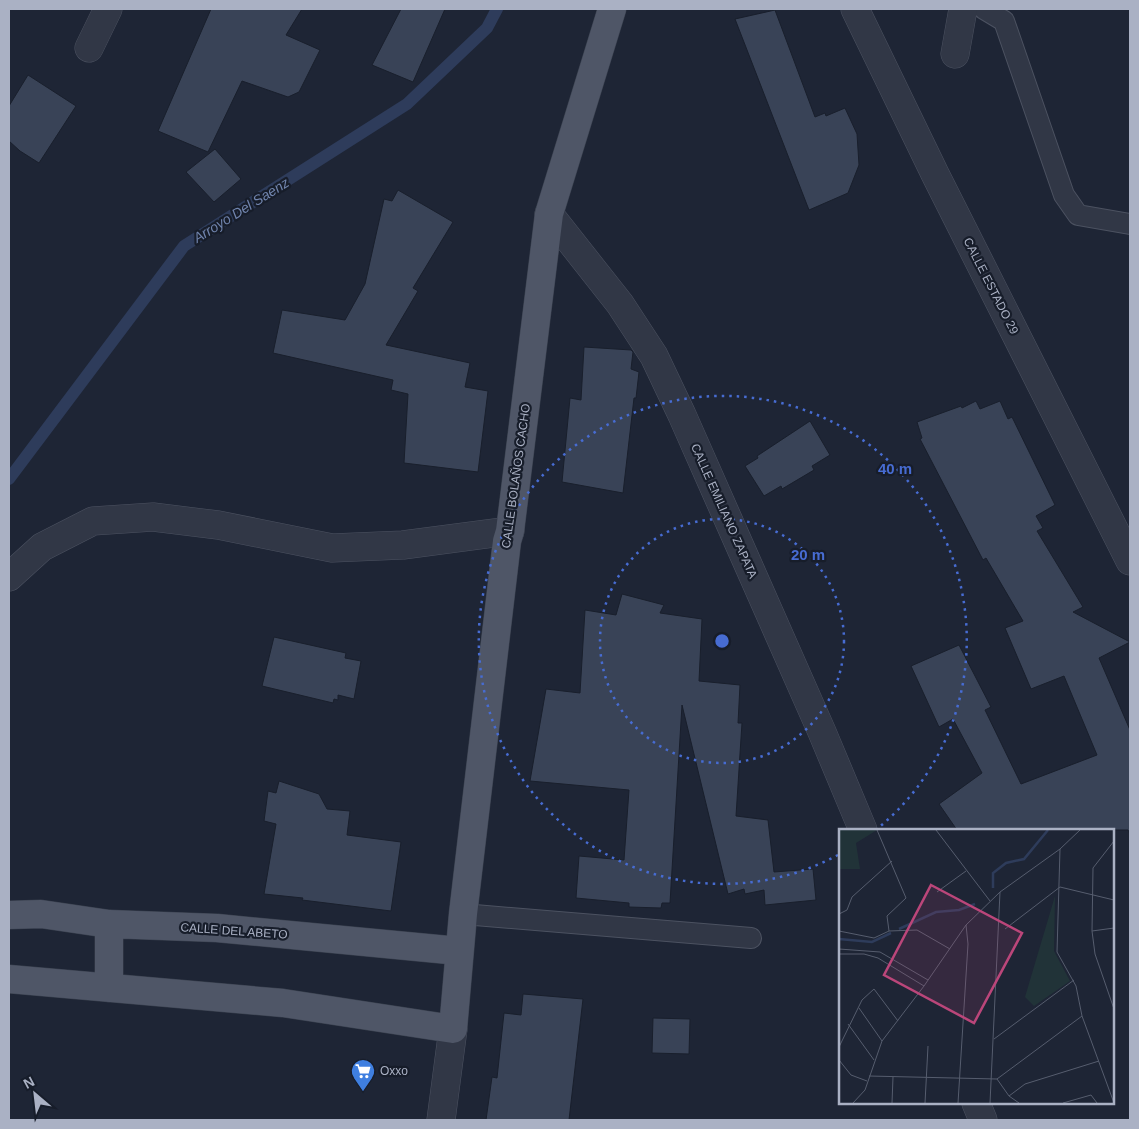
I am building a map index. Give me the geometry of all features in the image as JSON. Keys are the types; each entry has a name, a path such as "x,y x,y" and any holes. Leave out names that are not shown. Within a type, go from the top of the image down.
{"main road":[{"name":"CALLE BOLAÑOS CACHO","path":"452,1029 463,914 507,542 510,531 549,214 612,9"},
{"name":"CALLE DEL ABETO","path":"9,915 41,914 109,924 217,928 459,951"},
{"path":"109,924 110,988"},
{"path":"9,979 283,1003 452,1029"}],"street":[{"path":"89,48 108,9"},
{"name":"CALLE ESTADO 29","path":"855,9 939,183 1130,561"},
{"path":"954,54 963,9"},
{"name":"CALLE EMILIANO ZAPATA","path":"549,214 620,304 654,356 778,632 863,829"},
{"path":"9,577 42,547 93,521 153,518 218,525 332,548 403,545 510,531"},
{"path":"441,1120 452,1029"},
{"path":"976,1104 983,1120"}],"lane":[{"path":"984,9 1004,21 1064,195 1078,215 1130,224"},
{"path":"463,914 752,938"}],"building":[{"path":"211,9 302,9 286,35 320,50 299,92 288,97 242,81 208,152 158,131"},
{"path":"401,9 445,9 413,82 372,65"},
{"path":"775,10 815,117 825,113 826,116 845,108 857,134 859,165 848,193 809,210 735,19"},
{"path":"28,75 76,106 39,163 20,151 9,141 9,106"},
{"path":"215,149 241,179 214,202 186,172"},
{"path":"398,190 453,222 413,288 418,291 386,345 470,363 465,387 488,391 478,472 404,463 408,394 391,390 393,380 273,353 282,310 345,320 365,284 384,199 392,201"},
{"path":"584,347 631,350 633,352 631,369 639,372 636,398 634,398 623,493 562,482 570,398 581,400"},
{"path":"976,401 980,409 1000,401 1008,419 1012,417 1055,505 1036,516 1043,528 1037,531 1083,607 1073,612 1130,642 1099,658 1130,730 1130,834 1128,830 1114,829 956,829 939,804 982,773 953,719 939,727 911,666 959,645 991,707 985,710 1021,784 1097,755 1064,676 1031,689 1005,628 1023,621 986,558 983,560 920,439 922,438 917,422 961,406 962,408"},
{"path":"810,421 830,455 812,466 814,470 782,489 781,486 764,496 745,466"},
{"path":"622,594 664,605 660,613 702,619 699,681 740,685 738,723 742,723 736,816 768,820 774,872 813,869 816,900 765,905 764,890 745,894 744,889 728,894 682,705 670,903 662,903 661,908 629,907 629,903 576,898 579,856 624,860 629,790 530,781 546,689 580,693 585,610 616,615"},
{"path":"274,637 346,653 345,658 361,661 354,699 338,695 338,700 334,699 333,703 262,686"},
{"path":"279,781 319,794 327,809 350,811 347,835 401,842 391,911 264,894 276,824 264,821 268,791 276,793"},
{"path":"523,994 583,999 569,1120 486,1120 492,1077 497,1078 504,1013 521,1015"},
{"path":"653,1018 690,1019 689,1054 652,1053"}],"waterway":[{"name":"Arroyo Del Saenz","path":"9,479 184,246 407,104 487,28 497,9"}],"place":[{"name":"Oxxo","path":"363,1092"}]}
